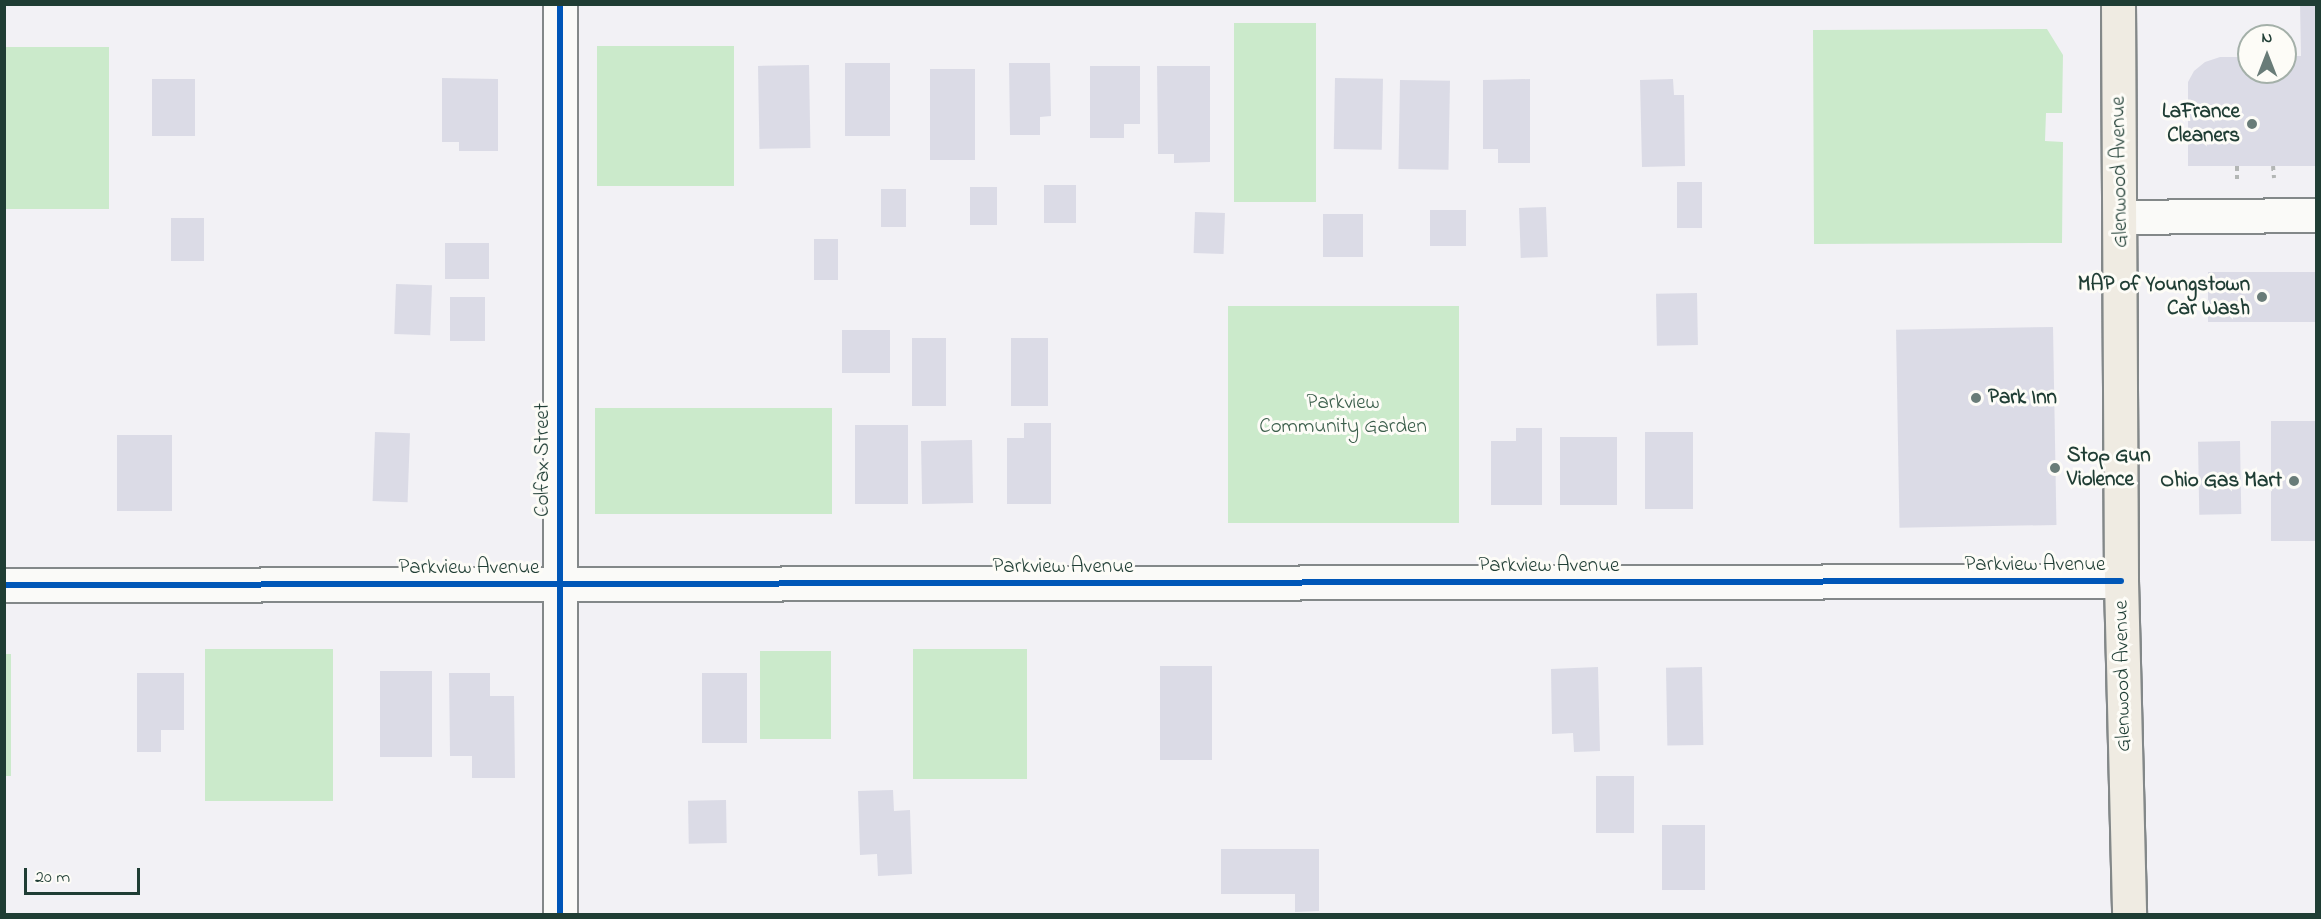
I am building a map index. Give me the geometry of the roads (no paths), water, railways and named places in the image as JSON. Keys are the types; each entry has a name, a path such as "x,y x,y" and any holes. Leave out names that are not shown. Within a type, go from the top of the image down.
{"main road":[{"name":"Glenwood Avenue","path":"2118,4 2121,217 2121,581 2128,915"}],"street":[{"name":"Colfax Street","path":"560,4 560,915"},
{"path":"2121,217 2316,215"},
{"name":"Parkview Avenue","path":"4,585 2121,581"}],"place":[{"name":"LaFrance Cleaners","path":"2252,124"},
{"name":"MAP of Youngstown Car Wash","path":"2262,297"},
{"name":"Park Inn","path":"1976,398"},
{"name":"Stop Gun Violence","path":"2055,468"},
{"name":"Ohio Gas Mart","path":"2294,481"}],"park label":[{"name":"Parkview Community Garden","path":"1343,415"}]}
